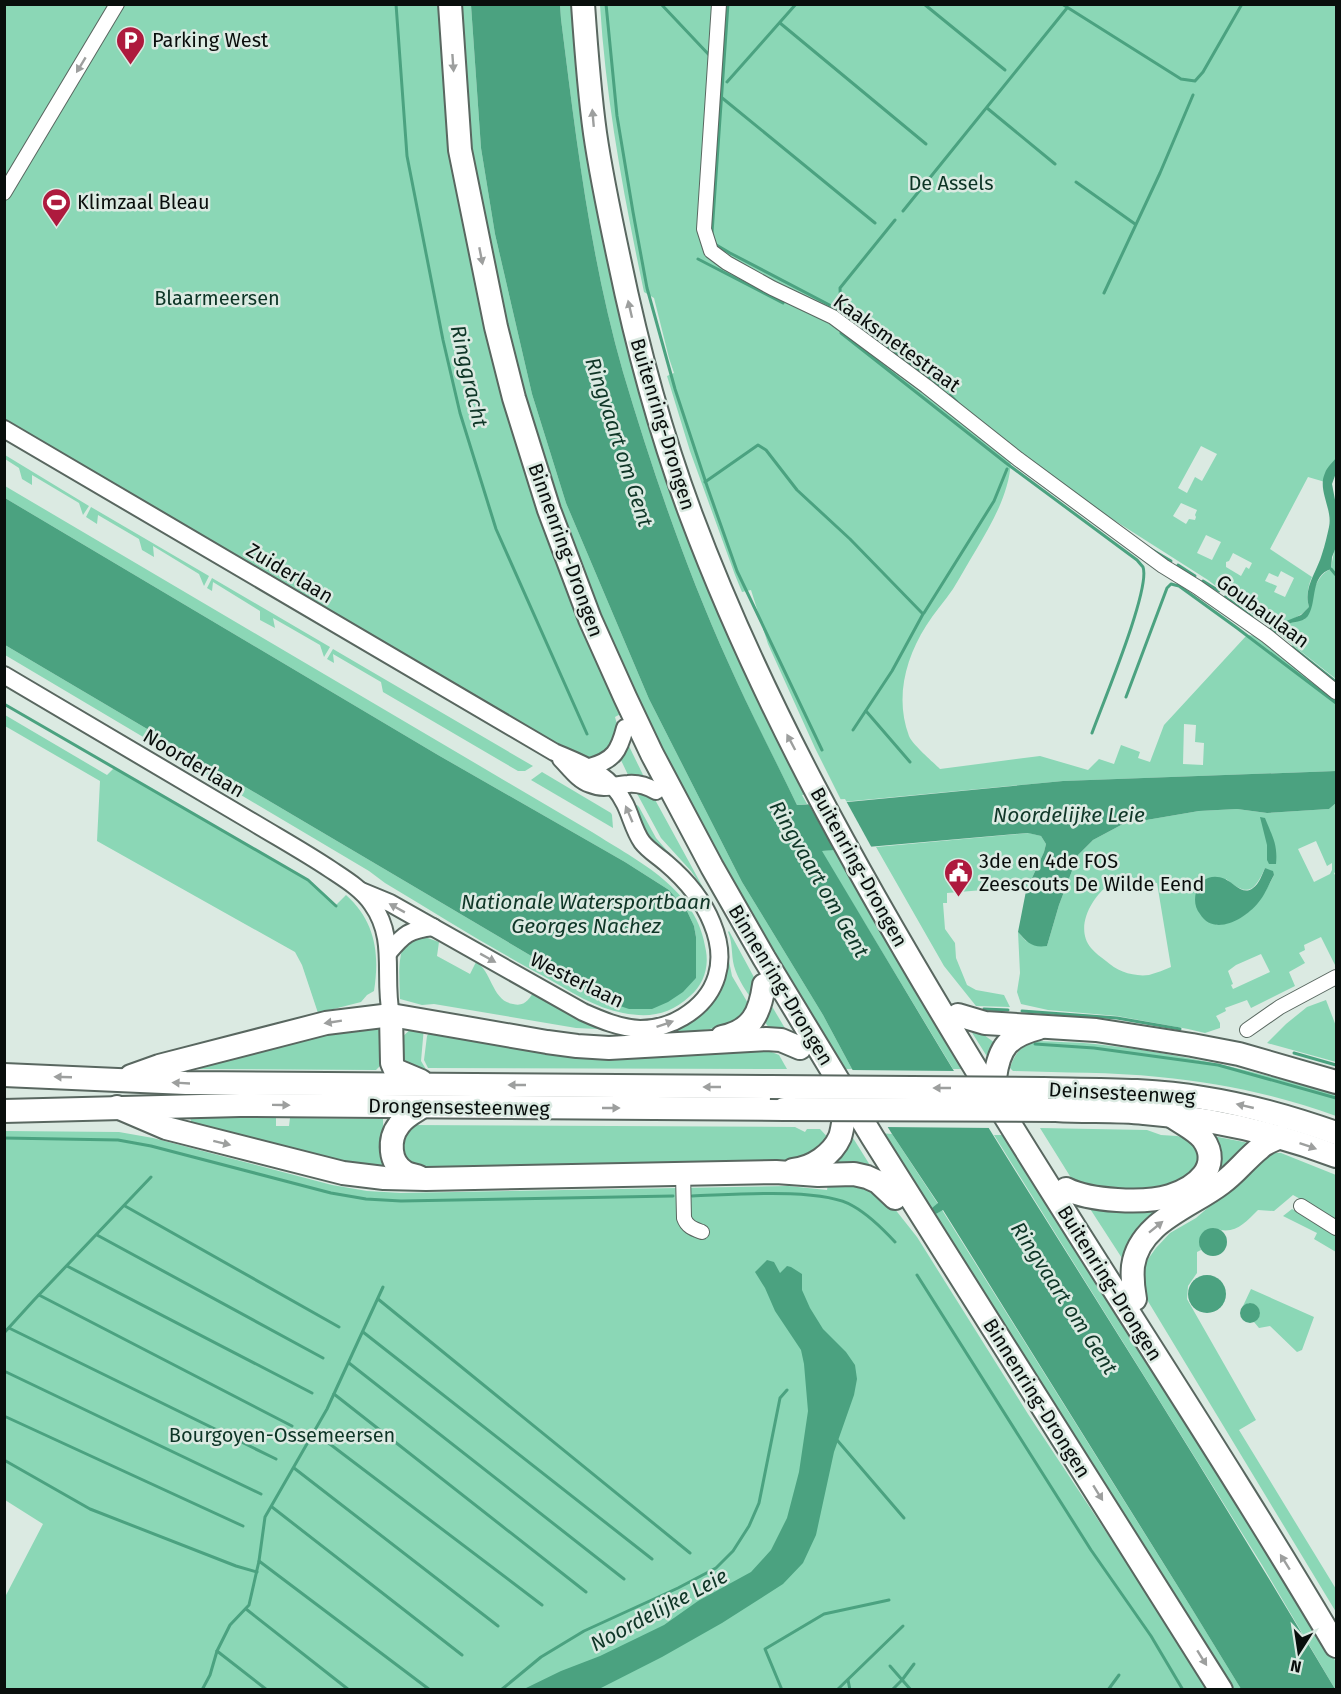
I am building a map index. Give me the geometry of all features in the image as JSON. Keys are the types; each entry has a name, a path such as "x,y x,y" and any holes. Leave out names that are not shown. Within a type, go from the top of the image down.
{"highway":[{"name":"Binnenring-Drongen","path":"450,4 460,150 496,327 528,444 549,510 590,619 629,707 712,867 764,958 867,1128 1221,1689"},
{"name":"Buitenring-Drongen","path":"583,4 595,132 612,225 643,365 678,479 747,652 818,794 931,995 1020,1142 1219,1456 1336,1646"},
{"path":"569,564 564,577 596,666 656,791 764,985 800,1047 895,1198 977,1321 1011,1355"},
{"path":"854,861 875,879 994,1078 1182,1375 1211,1426 1219,1456"},
{"path":"698,1042 728,1036 746,1027 759,1010 764,985"},
{"path":"121,1079 159,1066 326,1023 391,1015 577,1046 609,1048 772,1039 800,1047"},
{"path":"391,1015 392,1062 395,1070 431,1085"},
{"path":"958,1015 985,1023 1096,1030 1192,1045 1239,1054 1336,1082"},
{"path":"985,1023 988,1034 995,1038 1010,1040"},
{"path":"994,1078 999,1056 1010,1040 1041,1027"},
{"name":"Drongensesteenweg","path":"4,1075 186,1083 902,1088"},
{"name":"Deinsesteenweg","path":"902,1088 1117,1090 1203,1098 1278,1114 1336,1133"},
{"name":"Drongensesteenweg","path":"4,1111 240,1105 914,1110"},
{"path":"117,1107 166,1128 343,1173 384,1178 426,1179 683,1181 801,1169 829,1153 840,1137 844,1117"},
{"path":"422,1107 398,1126 392,1151 397,1166 405,1172 426,1179"},
{"name":"Deinsesteenweg","path":"914,1110 1056,1110 1169,1115 1235,1126 1280,1137 1336,1156"},
{"path":"1066,1189 1079,1195 1095,1198 1144,1200 1169,1196 1197,1182 1208,1167 1208,1148 1194,1131 1169,1115"},
{"path":"1135,1299 1133,1265 1140,1244 1149,1232 1221,1184 1262,1146 1280,1137"},
{"path":"776,1172 819,1175 854,1174 878,1182 895,1198"}],"street":[{"path":"4,193 117,4"},
{"name":"Kaaksmetestraat","path":"719,4 704,229 711,251 727,263 772,288 833,317 926,386 1018,459 1163,566"},
{"name":"Zuiderlaan","path":"4,429 554,752 590,767 605,778 622,798 642,842"},
{"name":"Goubaulaan","path":"1163,566 1267,636 1336,692"},
{"name":"Noorderlaan","path":"4,675 309,856 361,891"},
{"path":"590,767 608,760 615,754 621,745 625,728"},
{"name":"Zuiderlaan","path":"554,752 580,779 588,784 597,787 639,784 656,791"},
{"name":"Westerlaan","path":"361,891 390,903 600,1020 638,1029 659,1027 691,1011 708,996 717,975 719,950 713,925 696,893 687,881 642,842"},
{"path":"361,891 372,904 387,938 388,1001 391,1015"},
{"path":"389,952 408,932 435,928"},
{"path":"1247,1030 1280,1007 1336,977"},
{"path":"683,1181 684,1218 691,1228 702,1232"},
{"path":"1301,1206 1336,1228"}],"green space":[{"name":"Blaarmeersen","path":"4,5 471,5 481,148 495,234 532,394 566,503 649,699 742,882 823,1015 852,1069 837,1069 761,941 637,705 615,717 618,728 606,757 580,759 5,420"},
{"path":"560,5 573,5 638,378 808,794 802,795 807,804 797,805 744,698 698,591 634,409 611,329 593,241"},
{"name":"De Assels","path":"600,5 1336,5 1336,464 1325,482 1308,477 1270,549 1312,577 1308,592 1309,607 1297,617 1271,628 1208,580 1018,459 1011,461 1004,496 988,528 953,589 929,621 919,639 904,679 903,708 909,736 940,769 1040,756 1088,770 1099,759 1114,764 1121,745 1140,752 1138,758 1150,762 1164,725 1247,635 1261,636 1336,697 1336,771 1063,781 842,802 768,644 751,590 742,592 690,451 667,376 674,373 654,298 644,292 617,149","holes":["1201,446 1217,454 1202,481 1195,477 1187,493 1178,488","1181,503 1197,510 1195,520 1189,519 1186,524 1173,516","1206,535 1221,542 1212,560 1197,553","1233,553 1252,563 1249,569 1246,567 1241,576 1226,567 1226,562","1281,571 1294,578 1285,597 1274,592 1277,586 1265,581 1269,573 1278,577","1184,724 1196,725 1195,742 1204,743 1203,765 1183,764"]},
{"path":"5,455 89,506 83,515 79,503 32,475 32,485 22,479 19,468 5,459"},
{"path":"5,486 647,866 679,894 701,929 707,964 698,987 675,1007 659,1014 623,1013 593,1003 505,955 385,883 369,871 5,655 5,645 611,1003 696,978 694,926 687,911 669,890 5,498"},
{"path":"91,507 209,576 204,586 199,574 153,546 154,557 142,550 139,539 98,515 97,524 86,517"},
{"path":"1336,540 1336,679 1276,632 1286,624 1305,619 1320,577 1331,569"},
{"path":"212,578 330,647 324,657 320,645 273,618 275,628 260,620 260,611 213,582 212,591 207,588"},
{"path":"333,649 533,766 525,771 518,771 383,692 381,682 333,654 334,663 327,659"},
{"path":"5,715 107,775 114,768 308,880 335,906 346,895 363,916 373,938 376,964 374,991 361,1002 318,1013 302,965 295,952 97,841 100,781 5,726"},
{"path":"626,740 646,781 630,779 619,756"},
{"path":"542,772 611,813 613,828 531,780"},
{"path":"634,788 653,796 706,893 691,871 661,838"},
{"path":"1336,803 1336,872 1334,873 1336,877 1336,965 1321,937 1304,945 1305,950 1299,953 1305,963 1289,972 1295,986 1251,1008 1247,1000 1225,1008 1226,1011 1216,1016 1220,1028 1205,1033 1117,1016 1048,1010 1021,1004 1017,992 1020,973 1018,932 1026,941 1047,946 1059,905 1078,855 1093,840 1123,824 1199,811 1237,809 1267,813 1329,809","holes":["1316,841 1327,866 1332,863 1330,874 1314,882 1298,849","1265,868 1274,875 1252,909 1236,920 1216,925 1226,879 1245,890 1254,887","1132,877 1144,883 1157,883 1171,967 1149,975 1131,974 1110,965 1091,948 1086,940 1084,931 1087,913 1103,889","1261,954 1270,972 1233,989 1228,971"]},
{"path":"637,805 656,838 676,861 646,840 632,806"},
{"path":"1029,833 1041,836 1046,844 1026,891 1007,888 947,893 947,903 943,903 945,929 955,943 956,958 967,985 976,990 1004,995 1010,1007 976,1006 944,966 876,847"},
{"path":"839,849 965,1069 953,1069 821,851"},
{"path":"723,931 732,976 749,1005 732,1022 720,1027 656,1033 704,1006"},
{"path":"729,931 756,981 756,1005 736,971"},
{"path":"422,936 439,942 437,956 470,974 476,962 486,972 496,992 506,1002 517,1005 524,1003 535,990 619,1030 576,1028 434,1004 422,1005 400,999 400,959 404,945"},
{"path":"767,998 789,1035 773,1034 761,1016"},
{"path":"1326,1000 1336,1026 1336,1062 1267,1043 1307,1007"},
{"path":"964,1020 981,1026 984,1035 995,1043 993,1066"},
{"path":"388,1024 386,1060 376,1070 189,1069 313,1034"},
{"path":"424,1027 421,1061 427,1071 409,1071 403,1067 401,1038 411,1029"},
{"path":"429,1033 764,1049 779,1055 787,1069 428,1068 424,1060"},
{"path":"1036,1041 1088,1043 1126,1048 1187,1058 1277,1078 1336,1095 1336,1116 1271,1096 1204,1083 1122,1074 1013,1071 1010,1068 1017,1054 1022,1048"},
{"path":"276,1117 276,1126 289,1126 290,1118 383,1119 384,1178 197,1137 190,1118"},
{"path":"408,1125 795,1127 805,1132 807,1129 820,1129 832,1142 799,1162 427,1172 409,1166 399,1151"},
{"path":"1040,1128 1147,1130 1161,1135 1177,1136 1188,1139 1199,1151 1199,1162 1195,1171 1183,1180 1152,1190 1089,1188 1073,1181"},
{"path":"848,1130 878,1178 820,1166"},
{"name":"Bourgoyen-Ossemeersen","path":"5,1131 119,1132 153,1138 332,1185 367,1191 401,1193 788,1186 827,1190 829,1178 879,1189 917,1237 1028,1414 1210,1689 5,1689 5,1597 43,1524 5,1500"},
{"path":"879,1133 892,1134 938,1204 933,1208 936,1214 942,1210 1241,1689 1229,1689"},
{"path":"994,1135 1008,1135 1276,1562 1336,1662 1336,1689 1262,1565"},
{"path":"1208,1135 1254,1144 1129,1269 1085,1201 1192,1192"},
{"path":"1271,1153 1281,1153 1336,1175 1336,1219 1293,1195 1274,1211 1258,1210 1239,1227 1227,1230 1214,1228 1199,1242 1201,1250 1197,1252 1197,1273 1188,1286 1187,1299 1256,1420 1239,1430 1336,1589 1336,1612 1143,1293 1143,1266 1156,1248 1170,1233 1196,1218"},
{"path":"1292,1209 1336,1234 1336,1252 1314,1239 1317,1233 1283,1216"},
{"path":"1251,1289 1314,1317 1302,1350 1297,1352 1270,1326 1259,1328 1254,1322 1259,1315 1257,1306 1249,1303 1243,1306"}],"water":[{"name":"Ringvaart om Gent","path":"471,5 560,5 585,197 611,329 623,372 658,482 698,591 736,680 797,805 1063,781 1336,771 1336,803 1329,809 1267,813 1237,809 1199,811 1123,824 1093,840 1078,855 1059,905 1047,946 1031,944 1018,932 1026,891 1046,844 1041,836 1028,833 822,851 967,1092 1217,1494 1335,1689 1241,1689 943,1210 936,1214 932,1208 938,1203 852,1069 823,1015 742,882 649,699 566,503 532,394 495,234 481,148"},
{"path":"1336,458 1336,473 1332,484 1336,505 1336,547 1331,569 1324,572 1317,583 1308,617 1286,625 1276,632 1276,635 1267,629 1301,615 1309,607 1309,586 1322,554 1330,520 1323,479 1327,469"},
{"name":"Nationale Watersportbaan Georges Nachez","path":"5,498 669,890 687,911 694,926 696,978 683,992 652,1009 629,1009 611,1003 5,645"},
{"path":"1260,817 1265,818 1274,840 1276,864 1269,864 1267,860 1267,845"},
{"path":"1265,868 1273,871 1274,875 1265,893 1252,909 1238,920 1221,925 1213,924 1206,921 1198,912 1195,895 1200,884 1207,878 1220,877 1246,891 1257,884"},
{"path":"1213,1228 1223,1232 1227,1242 1223,1252 1213,1256 1203,1252 1199,1242 1203,1232"},
{"name":"Noordelijke Leie","path":"767,1260 774,1262 780,1273 787,1266 802,1274 802,1290 810,1308 823,1329 846,1352 855,1365 857,1379 854,1395 834,1452 816,1535 803,1563 783,1584 722,1623 599,1689 524,1689 664,1625 698,1601 751,1572 771,1550 787,1518 799,1472 808,1411 801,1350 775,1311 755,1272"},
{"path":"1207,1275 1220,1281 1226,1294 1220,1307 1207,1313 1194,1307 1188,1294 1194,1281"},
{"path":"1250,1303 1257,1306 1260,1313 1257,1320 1250,1323 1243,1320 1240,1313 1243,1306"}],"pier":[{"path":"845,799 873,850 836,853 807,801"},
{"path":"849,1070 958,1071 993,1128 884,1127"}],"waterway":[{"name":"Ringgracht","path":"396,4 407,156 443,340 460,413 496,529 587,734"},
{"path":"606,4 617,116 633,212 647,288 675,389 737,571 822,750"},
{"path":"661,4 711,57"},
{"path":"712,233 728,4"},
{"path":"727,82 796,4"},
{"path":"924,4 1005,70"},
{"path":"1062,4 1181,79 1195,81 1203,72 1242,4"},
{"path":"903,211 1067,8"},
{"path":"780,23 926,144"},
{"path":"1104,293 1160,173 1193,95"},
{"path":"721,97 875,223"},
{"path":"987,108 1055,164"},
{"path":"1076,182 1135,224"},
{"path":"841,311 840,288 895,220"},
{"path":"713,243 841,311 938,385"},
{"path":"698,259 783,303"},
{"path":"841,333 1006,463 1137,560 1143,567 1144,579 1133,622 1092,733"},
{"path":"950,395 957,402"},
{"path":"705,482 758,445 766,450 797,490 850,539 923,614 892,671 853,730"},
{"path":"924,613 994,501 1007,469"},
{"path":"1149,548 1171,561"},
{"path":"1178,565 1195,576"},
{"path":"1331,569 1336,575"},
{"path":"1203,581 1219,591"},
{"path":"1126,697 1167,588 1171,584 1179,586 1336,703"},
{"path":"1225,597 1252,617"},
{"path":"1292,647 1336,682"},
{"path":"4,704 308,880 336,906"},
{"path":"866,711 910,762"},
{"path":"984,1009 1008,1010"},
{"path":"1022,1011 1117,1018 1180,1029"},
{"path":"1035,1044 1094,1048 1218,1065 1336,1098"},
{"path":"1294,1053 1336,1065"},
{"path":"4,1138 118,1140 151,1146 331,1193 366,1199 401,1201 673,1196"},
{"path":"4,1333 151,1177"},
{"path":"692,1196 798,1194 838,1200 865,1214 895,1242"},
{"path":"125,1206 339,1327"},
{"path":"97,1235 323,1358"},
{"path":"67,1266 312,1393"},
{"path":"917,1275 1091,1550 1151,1636 1183,1690"},
{"path":"202,1690 230,1625 249,1605 259,1561 265,1517 327,1409 383,1287"},
{"path":"39,1295 292,1426"},
{"path":"378,1299 690,1553"},
{"path":"9,1328 276,1459"},
{"path":"363,1332 652,1559"},
{"path":"349,1363 624,1579"},
{"path":"4,1371 261,1494"},
{"path":"501,1690 541,1657 584,1631 716,1568 733,1551 749,1526 759,1503 780,1398 787,1390"},
{"path":"334,1394 586,1592"},
{"path":"4,1416 243,1526"},
{"path":"314,1432 542,1605"},
{"path":"837,1440 904,1518"},
{"path":"4,1460 90,1509 257,1572"},
{"path":"294,1468 498,1626"},
{"path":"272,1507 462,1655"},
{"path":"259,1561 430,1690"},
{"path":"782,1690 765,1649 824,1614 889,1600"},
{"path":"246,1609 349,1690"},
{"path":"837,1690 903,1626"},
{"path":"217,1651 267,1690"},
{"path":"892,1690 914,1664"},
{"path":"890,1666 911,1690"},
{"path":"1108,1690 1119,1675"},
{"path":"848,1680 850,1690"}],"place":[{"name":"Parking West","path":"131,66"},
{"name":"Klimzaal Bleau","path":"56,228"},
{"name":"3de en 4de FOS Zeescouts De Wilde Eend","path":"958,898"}]}
